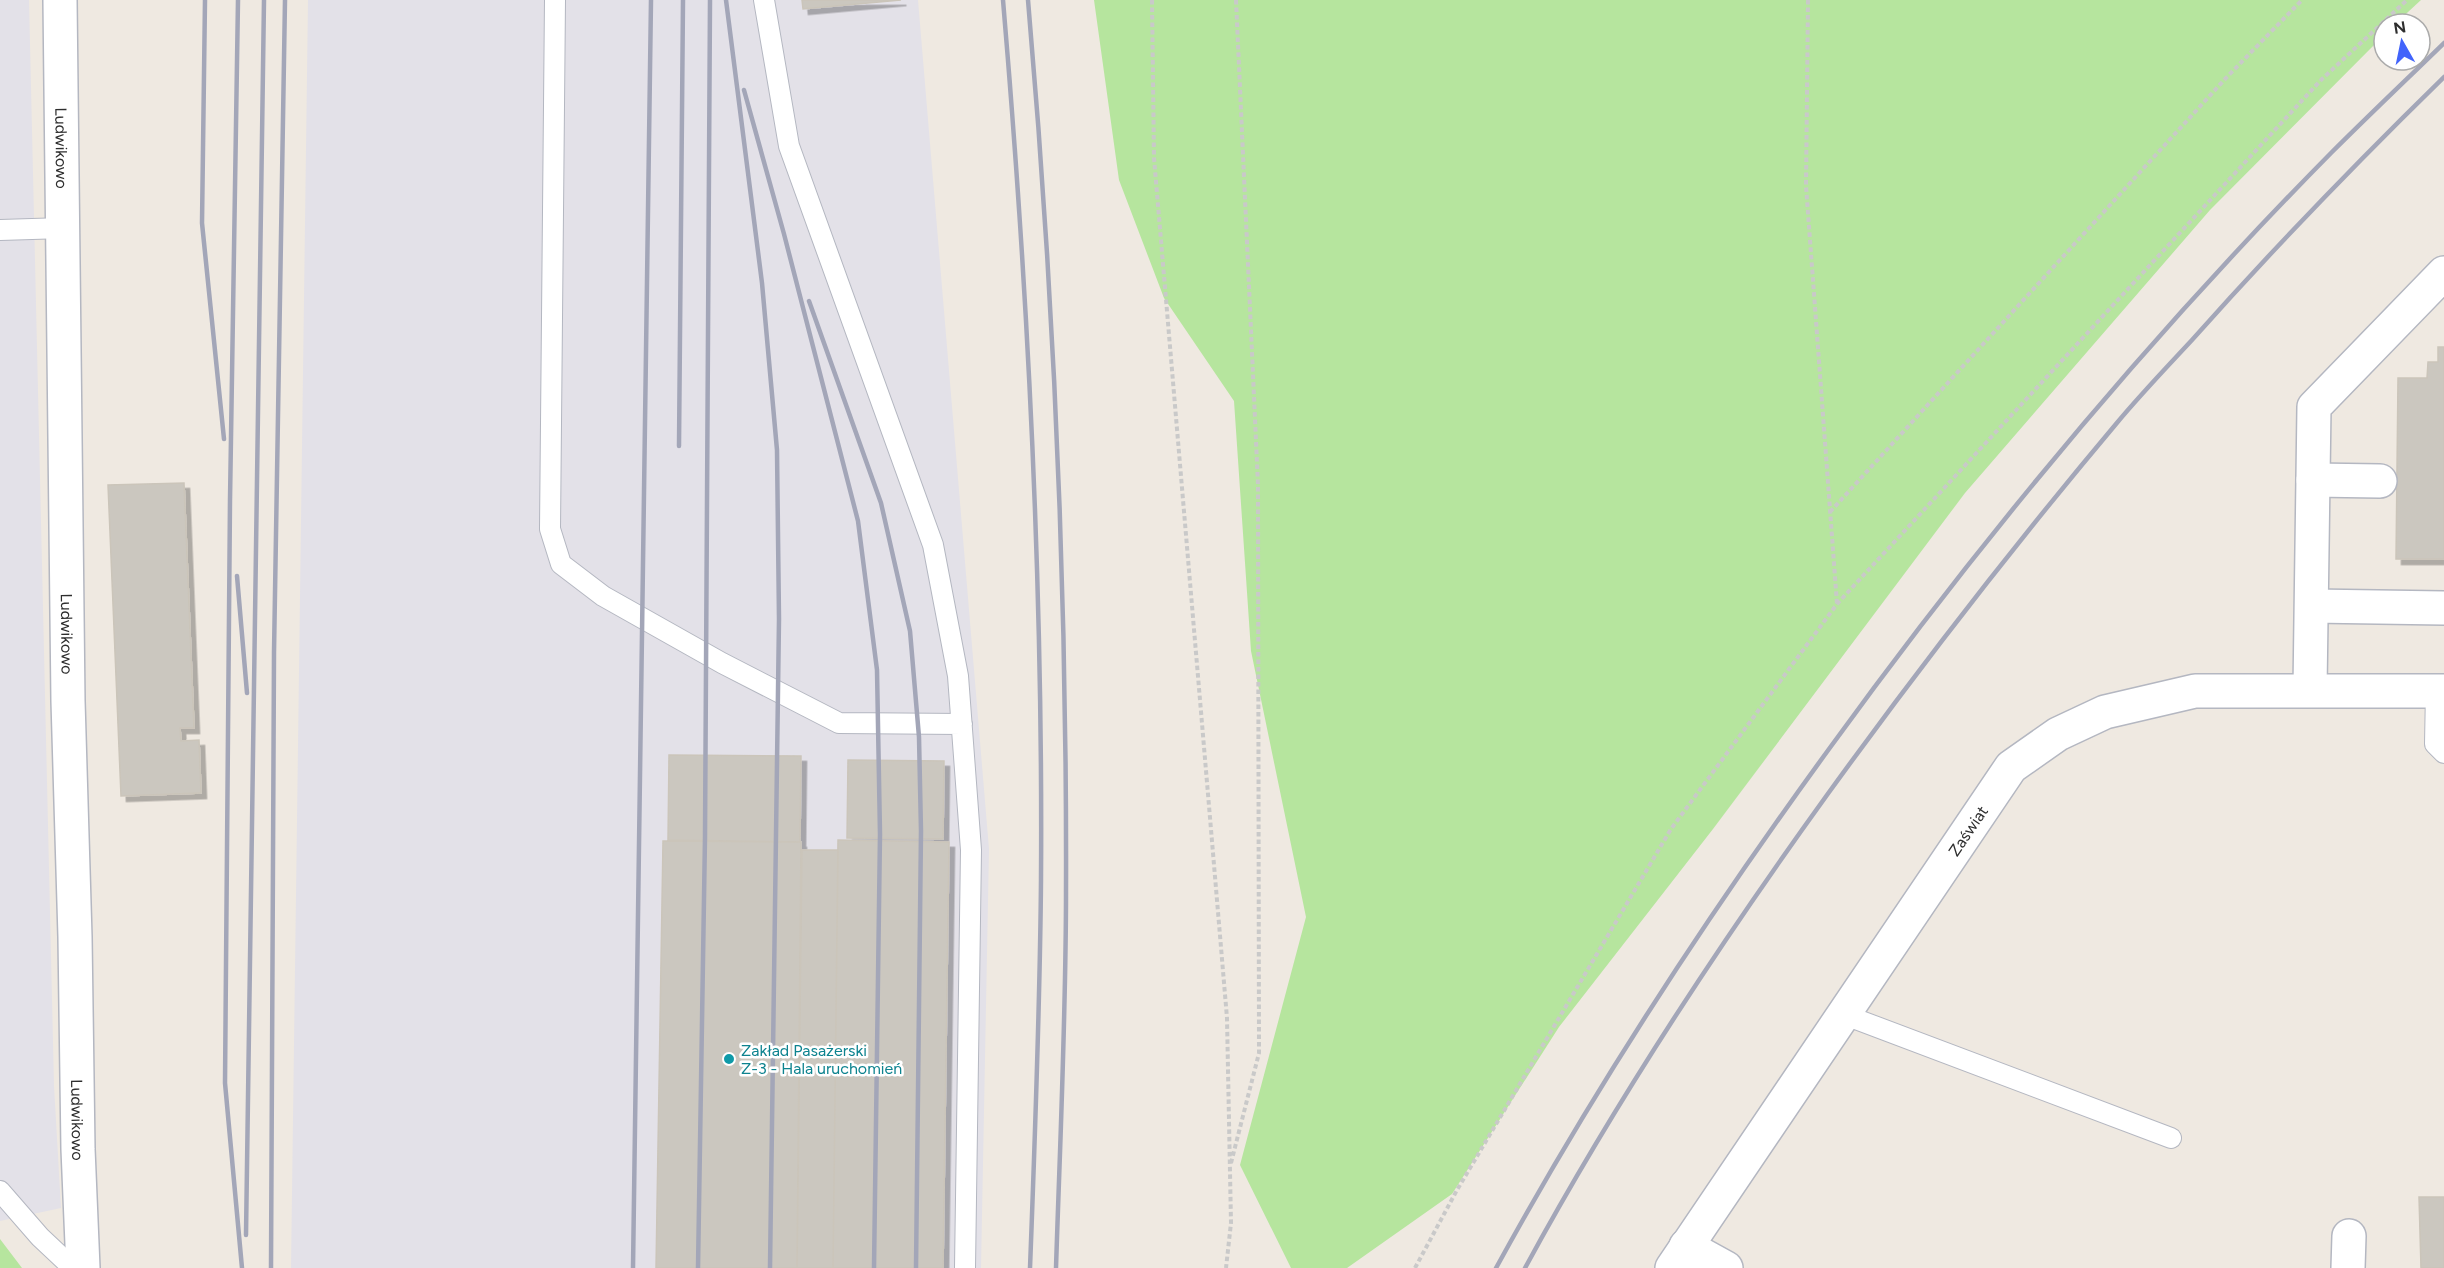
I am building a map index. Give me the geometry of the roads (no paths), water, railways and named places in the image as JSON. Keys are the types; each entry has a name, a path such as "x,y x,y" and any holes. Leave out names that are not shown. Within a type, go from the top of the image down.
{"street":[{"name":"Ludwikowo","path":"60,0 68,701 78,1149 84,1268"},
{"path":"2310,689 2314,407 2444,273"},
{"path":"2313,480 2380,481"},
{"path":"2312,606 2444,608"},
{"name":"Zaświat","path":"1679,1257 2011,767 2058,734 2105,712 2195,691 2310,689 2440,691"},
{"path":"1679,1257 1726,1268"}],"lane":[{"path":"555,0 550,529 561,564 603,596 722,663 839,723 962,724"},
{"path":"765,0 789,146 933,545 958,676 971,850 965,1268"},
{"path":"0,230 64,228"},
{"path":"2440,691 2435,744 2444,753"},
{"path":"1845,1015 2171,1138"},
{"path":"0,1191 40,1237 74,1268"}],"railway":[{"path":"205,0 202,223 224,439"},
{"path":"238,0 230,500 225,1083 242,1268"},
{"path":"246,1235 264,0"},
{"path":"271,1268 274,653 285,0"},
{"path":"633,1268 651,0"},
{"path":"679,446 683,0"},
{"path":"698,1268 705,837 710,0"},
{"path":"726,0 762,283 777,450 779,619 770,1268"},
{"path":"1003,0 1027,329 1039,659 1040,928 1030,1268"},
{"path":"1028,0 1052,334 1064,669 1066,939 1056,1268"},
{"path":"1496,1268 1613,1068 1697,938 1829,749 1946,593 2069,441 2198,294 2332,152 2444,43"},
{"path":"1525,1268 1594,1146 1707,968 1827,795 1968,607 2125,413 2253,272 2444,77"},
{"path":"744,90 784,234 858,521 877,670 880,834 874,1268"},
{"path":"809,301 881,503 910,631 919,737 921,831 916,1268"},
{"path":"237,576 247,693"}],"place":[{"name":"Zakład Pasażerski Z-3 - Hala uruchomień","path":"729,1059"}]}
